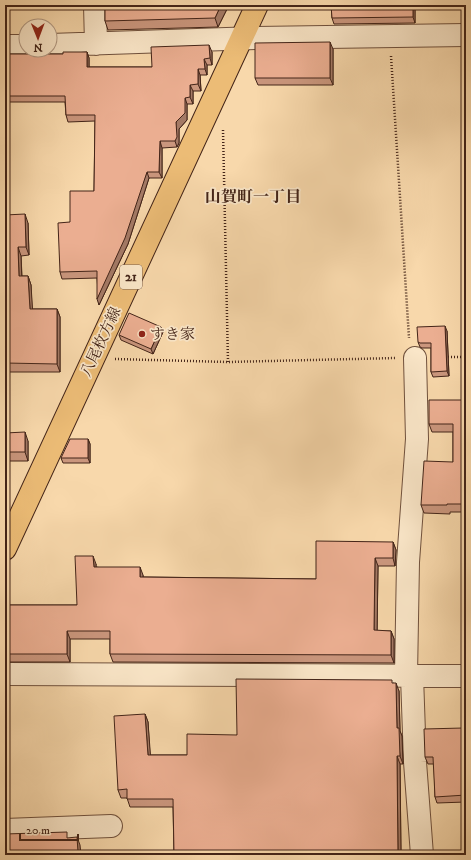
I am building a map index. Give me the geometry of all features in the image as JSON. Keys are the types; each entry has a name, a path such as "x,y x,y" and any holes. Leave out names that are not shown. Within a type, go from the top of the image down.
{"main road":[{"name":"八尾枚方線","path":"5,549 257,5"}],"street":[{"path":"95,5 96,44"},
{"path":"58,45 242,39 466,35"},
{"path":"5,46 18,46"},
{"path":"413,358 417,439 408,562 409,676 422,855"},
{"path":"5,674 466,676"},
{"path":"5,830 111,826"}],"path":[{"path":"389,36 413,358"},
{"path":"223,129 228,362"},
{"path":"114,359 228,362 466,357"}],"building":[{"path":"105,5 221,5 215,18 105,21"},
{"path":"331,5 413,5 413,17 332,18"},
{"path":"330,42 330,78 255,78 255,43"},
{"path":"209,45 210,58 204,59 205,69 198,69 198,84 190,85 190,97 185,98 185,113 176,122 177,137 175,141 160,141 159,172 147,172 125,238 97,299 97,271 60,272 58,223 70,222 70,191 94,191 95,115 66,115 65,96 5,96 5,54 18,54 18,58 58,58 58,54 63,54 63,52 87,52 87,67 152,67 151,47"},
{"path":"25,214 26,247 18,247 19,276 28,276 30,309 57,309 57,364 5,363 5,215"},
{"path":"129,313 161,327 151,349 119,335"},
{"path":"445,326 447,371 431,372 431,343 418,342 417,327"},
{"path":"429,400 466,400 466,504 421,505 424,461 453,462 453,424 429,424"},
{"path":"25,432 25,452 5,452 5,433"},
{"path":"70,439 88,439 88,458 61,458"},
{"path":"316,541 393,542 393,558 375,558 374,630 391,631 391,655 110,654 110,631 67,631 67,654 5,654 5,605 77,605 75,556 93,556 94,567 140,567 140,577 316,579"},
{"path":"236,679 392,680 392,683 396,683 397,728 399,728 400,756 397,756 398,855 153,855 174,854 173,799 127,799 127,789 118,790 114,716 145,714 148,755 187,755 187,734 237,735"},
{"path":"462,689 466,689 466,795 435,797 433,757 425,757 424,729 463,728"},
{"path":"67,832 67,838 77,837 78,852 75,855 5,855 5,834"}],"place":[{"name":"すき家","path":"142,334"}],"district":[{"name":"山賀町一丁目","path":"253,197"}]}
